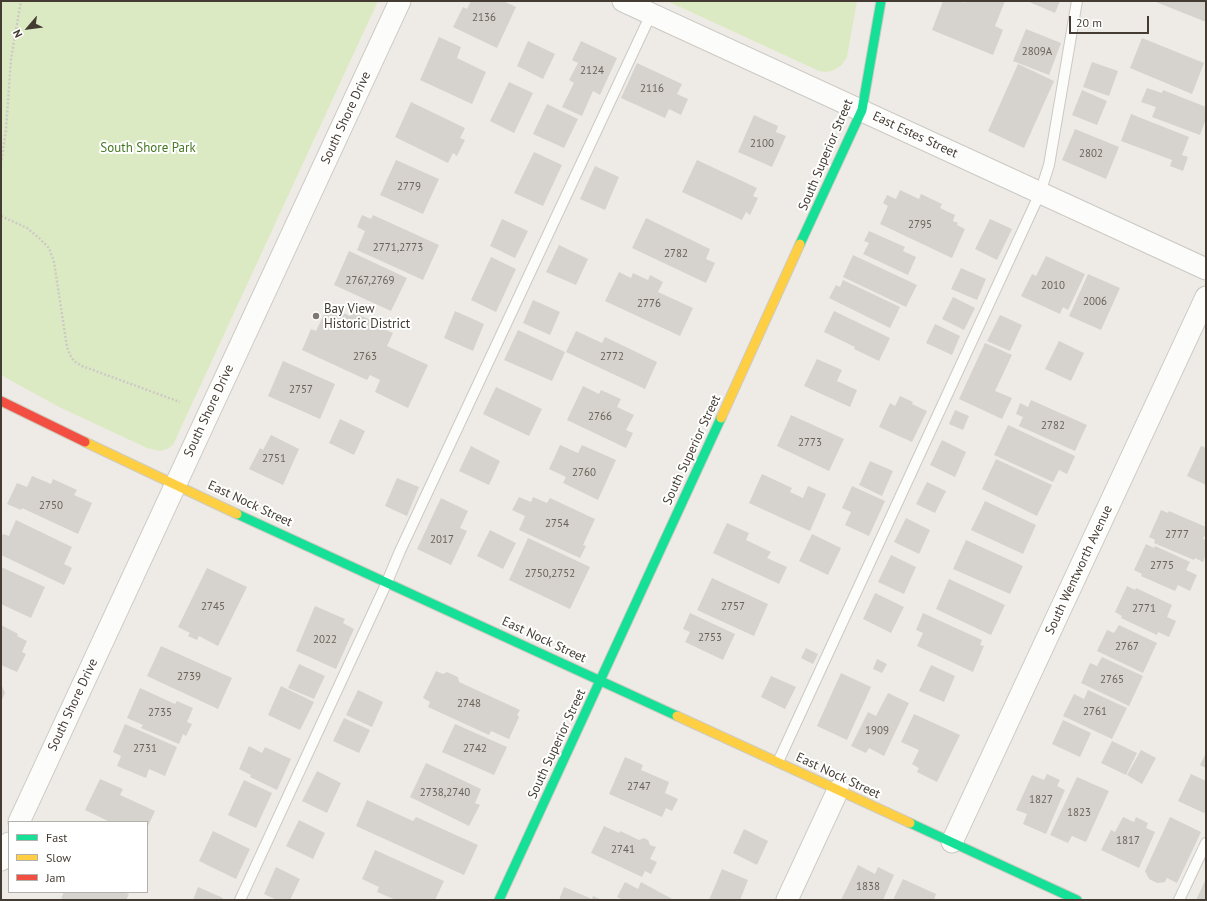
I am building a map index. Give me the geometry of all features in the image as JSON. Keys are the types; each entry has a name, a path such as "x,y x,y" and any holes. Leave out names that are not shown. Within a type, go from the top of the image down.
{"street":[{"name":"South Shore Drive","path":"19,821 400,1"},
{"name":"East Estes Street","path":"623,1 1206,269"},
{"name":"South Superior Street","path":"499,900 862,110 881,1"},
{"name":"South Wentworth Avenue","path":"952,842 1206,297"},
{"name":"East Nock Street","path":"1,401 176,485 952,842 1049,891 1077,900"},
{"path":"787,900 838,790"},
{"path":"1,860 8,845"}],"lane":[{"path":"778,762 1040,192 1049,165 1077,1"},
{"path":"240,900 651,14"},
{"path":"1179,900 1206,843"}],"path":[{"path":"1,164 6,130 11,59 21,1"},
{"path":"1,216 27,228 40,238 49,248 54,262 67,347 74,361 82,366 180,402"}],"green space":[{"name":"South Shore Park","path":"1,1 378,1 173,445 167,449 160,451 147,448 59,407 1,375"},
{"path":"667,1 857,1 847,57 841,66 832,71 825,72 819,71"}],"building":[{"path":"471,1 503,1 516,7 497,48 453,27 463,7 467,9"},
{"path":"943,1 960,1 964,3 965,1 1005,1 995,26 1003,30 993,55 932,30"},
{"path":"1027,1 1060,1 1055,13"},
{"path":"1206,1 1206,22 1156,2"},
{"path":"1026,29 1061,43 1049,75 1013,61"},
{"path":"439,37 461,47 457,58 486,72 472,104 420,80"},
{"path":"1142,38 1204,63 1192,94 1130,68"},
{"path":"528,41 555,54 543,79 517,66"},
{"path":"581,41 617,58 600,95 593,91 582,116 562,107 574,83 569,80 578,63 572,60"},
{"path":"1092,62 1118,71 1109,96 1083,87"},
{"path":"637,63 682,84 677,94 688,99 681,115 669,109 665,118 621,98"},
{"path":"1018,64 1054,81 1024,148 988,131"},
{"path":"509,82 533,93 514,133 490,121"},
{"path":"1147,88 1162,93 1163,90 1206,107 1206,119 1200,135 1152,117 1156,107 1141,102"},
{"path":"1082,90 1107,101 1097,125 1072,115"},
{"path":"411,102 465,128 460,138 465,140 457,156 453,153 448,163 395,137"},
{"path":"547,104 578,119 564,148 533,134"},
{"path":"1131,114 1189,137 1182,155 1188,157 1183,171 1170,166 1172,160 1121,141"},
{"path":"754,115 778,126 776,132 786,136 772,167 738,152"},
{"path":"1075,129 1119,147 1106,179 1062,160"},
{"path":"534,152 562,165 543,206 514,193"},
{"path":"396,160 439,179 423,214 380,195"},
{"path":"697,160 757,188 753,196 758,198 750,215 746,212 742,220 682,192"},
{"path":"595,166 619,177 605,210 580,199"},
{"path":"900,190 919,199 921,194 942,204 940,208 955,215 953,221 965,229 952,258 880,224 888,206 883,203 887,195 896,199"},
{"path":"362,215 371,219 373,215 439,245 423,280 357,250 365,231 357,227"},
{"path":"646,218 710,249 706,259 715,263 706,283 632,248"},
{"path":"502,219 528,231 515,258 490,246"},
{"path":"990,219 1012,229 997,260 975,249"},
{"path":"869,231 905,247 903,251 916,257 908,275 863,254 869,243 864,241"},
{"path":"559,245 588,259 576,285 546,272"},
{"path":"349,251 407,278 391,311 334,285"},
{"path":"853,255 917,285 906,307 843,277"},
{"path":"1046,256 1085,274 1068,310 1063,307 1060,314 1021,296 1032,274 1036,276"},
{"path":"491,257 516,269 496,312 471,300"},
{"path":"961,268 986,279 977,300 951,289"},
{"path":"619,272 631,278 633,273 648,280 650,275 663,282 658,292 693,308 680,336 605,301"},
{"path":"1088,274 1120,288 1101,330 1069,316"},
{"path":"843,280 900,307 890,328 829,298 836,285 840,287"},
{"path":"953,297 975,308 964,330 942,319"},
{"path":"533,300 560,312 550,335 523,323"},
{"path":"328,306 350,316 353,312 373,321 371,325 376,328 377,326 393,333 387,346 428,365 408,408 375,392 380,380 370,375 367,380 302,350 311,329 316,331"},
{"path":"455,311 484,324 473,351 444,338"},
{"path":"834,311 890,338 879,361 824,332"},
{"path":"1000,315 1022,325 1010,351 987,341"},
{"path":"935,324 960,336 952,355 926,343"},
{"path":"518,330 565,352 552,381 504,360"},
{"path":"576,331 602,343 605,337 657,362 645,389 566,352"},
{"path":"1059,341 1084,353 1071,381 1045,369"},
{"path":"985,343 1012,355 995,391 1012,398 1002,419 959,399"},
{"path":"817,359 842,370 837,381 857,390 850,407 804,386"},
{"path":"283,361 335,384 320,419 268,396"},
{"path":"583,386 599,394 601,390 621,399 617,407 634,415 626,430 633,433 626,448 567,420"},
{"path":"496,387 542,409 529,436 483,414"},
{"path":"900,396 927,411 912,442 879,427 890,403 895,406"},
{"path":"1031,400 1087,425 1075,451 1019,426 1023,417 1016,414 1020,403 1028,407"},
{"path":"955,410 969,416 963,430 949,424"},
{"path":"791,415 844,439 829,471 777,446"},
{"path":"340,419 365,431 354,455 329,443"},
{"path":"1008,425 1075,456 1067,474 1059,470 1053,482 994,455"},
{"path":"271,435 299,449 283,485 249,469 260,448 263,450"},
{"path":"942,440 966,452 955,477 930,465"},
{"path":"560,445 578,453 582,445 616,460 598,500 563,483 566,477 549,469"},
{"path":"471,446 500,461 489,485 459,471"},
{"path":"1201,446 1206,448 1206,485 1187,476"},
{"path":"996,459 1052,485 1037,516 982,489"},
{"path":"870,461 893,471 882,496 859,485"},
{"path":"762,474 792,488 790,492 803,498 808,486 826,494 810,531 749,503"},
{"path":"32,476 51,484 53,479 77,490 74,495 92,503 78,534 22,508 21,510 7,504 17,483 27,487"},
{"path":"397,478 419,487 407,516 385,506"},
{"path":"927,482 946,491 935,513 916,504"},
{"path":"852,486 885,501 869,536 845,525 851,512 842,508"},
{"path":"519,497 531,502 533,497 547,503 550,498 595,519 583,545 586,546 580,558 519,530 525,516 512,510"},
{"path":"441,498 468,511 460,528 467,531 451,565 417,549"},
{"path":"985,501 1036,525 1023,554 971,530"},
{"path":"1161,510 1168,513 1169,511 1206,527 1206,533 1203,539 1206,540 1206,554 1203,562 1195,558 1194,560 1154,543 1155,540 1149,537"},
{"path":"906,518 930,530 919,554 894,542"},
{"path":"16,520 72,547 64,564 72,568 64,585 1,555 1,537 3,534 9,536"},
{"path":"727,523 749,533 746,540 771,552 767,558 787,567 779,584 713,553"},
{"path":"490,530 516,543 503,569 477,556"},
{"path":"812,534 841,548 828,575 799,561"},
{"path":"528,538 590,567 570,609 509,580"},
{"path":"966,540 1023,566 1010,594 953,569"},
{"path":"1146,544 1154,548 1155,546 1190,562 1186,570 1197,575 1190,591 1178,585 1175,591 1141,576 1142,574 1134,570"},
{"path":"891,555 916,567 904,594 878,582"},
{"path":"1,567 45,587 31,618 1,604"},
{"path":"207,568 247,587 218,646 199,636 197,640 188,636 190,633 178,627"},
{"path":"712,578 768,604 754,636 697,610"},
{"path":"949,579 1005,605 991,635 936,609"},
{"path":"1127,586 1135,590 1136,588 1172,605 1167,617 1176,621 1169,637 1158,632 1157,635 1121,618 1122,616 1115,612"},
{"path":"875,593 904,607 891,633 863,619"},
{"path":"315,606 345,619 343,623 354,629 336,669 296,651"},
{"path":"690,613 735,634 723,660 685,642 690,632 683,629"},
{"path":"923,613 982,640 980,645 984,646 973,672 917,646 923,633 916,630"},
{"path":"1,625 18,634 17,636 27,641 22,652 26,654 17,672 1,665"},
{"path":"1119,625 1157,643 1143,673 1097,651 1107,630 1114,633"},
{"path":"161,646 232,678 218,709 147,676"},
{"path":"806,648 818,654 813,664 801,658"},
{"path":"1102,657 1143,676 1129,706 1081,683 1090,663 1097,666"},
{"path":"877,659 887,664 882,673 873,669"},
{"path":"299,664 325,676 314,699 288,688"},
{"path":"931,665 955,676 944,702 919,691"},
{"path":"436,671 443,674 447,672 458,677 459,682 520,710 517,715 519,717 509,739 491,731 489,735 428,707 430,702 423,698"},
{"path":"841,673 871,687 847,740 817,726"},
{"path":"771,676 796,687 785,709 761,697"},
{"path":"1,684 5,693 1,702"},
{"path":"281,686 314,702 300,730 268,715"},
{"path":"140,688 175,704 177,701 193,708 187,722 192,724 186,736 183,734 179,744 141,728 143,725 127,718"},
{"path":"358,690 383,702 372,727 346,715"},
{"path":"1088,690 1127,708 1112,739 1063,716 1074,694 1084,699"},
{"path":"888,693 909,703 884,756 869,748 866,753 851,746 868,712 876,716"},
{"path":"914,714 960,735 937,782 917,772 919,768 912,764 919,750 901,742"},
{"path":"344,718 370,730 359,753 333,741"},
{"path":"1063,720 1091,733 1080,757 1052,744"},
{"path":"125,724 177,747 165,776 149,769 146,778 117,766 121,756 113,752"},
{"path":"455,724 507,747 494,775 442,752"},
{"path":"1112,741 1137,753 1126,775 1101,763"},
{"path":"249,746 262,753 265,747 291,759 277,790 250,777 251,775 239,769"},
{"path":"1141,750 1156,758 1142,784 1127,775"},
{"path":"1206,753 1206,768 1200,765"},
{"path":"625,757 643,765 641,770 669,782 665,793 678,799 672,811 666,808 662,817 609,794"},
{"path":"426,763 481,789 475,803 480,805 469,826 410,797"},
{"path":"317,771 341,783 327,813 302,801"},
{"path":"1047,774 1060,780 1057,786 1065,790 1046,834 1023,824 1027,814 1016,810 1032,775 1044,780"},
{"path":"1191,774 1206,781 1206,810 1204,813 1178,801"},
{"path":"1077,777 1109,791 1086,842 1072,836 1068,843 1050,835"},
{"path":"100,779 123,789 120,795 155,811 148,826 148,821 108,821 85,810"},
{"path":"244,780 272,793 256,828 228,815"},
{"path":"367,800 413,821 416,817 478,845 464,875 356,826"},
{"path":"1123,817 1134,822 1136,817 1148,823 1146,828 1155,832 1139,868 1101,850 1111,830 1115,832"},
{"path":"1170,817 1201,832 1177,883 1167,878 1165,882 1157,883 1149,879 1145,871"},
{"path":"299,820 325,833 313,859 286,846"},
{"path":"604,826 619,833 620,831 639,840 644,838 648,840 650,845 656,847 650,859 657,862 651,874 645,871 642,877 591,853"},
{"path":"744,829 768,841 757,865 733,853"},
{"path":"213,831 250,849 236,879 199,861"},
{"path":"375,850 444,881 435,900 396,900 377,892 379,887 362,879"},
{"path":"858,865 875,874 878,867 894,875 883,900 841,900"},
{"path":"276,867 300,879 290,900 277,900 264,894"},
{"path":"722,869 748,880 740,900 709,900"},
{"path":"903,879 936,894 934,900 893,900"},
{"path":"1206,879 1206,900 1196,900"},
{"path":"625,882 638,889 641,882 674,900 623,900 617,897"},
{"path":"198,887 223,898 222,900 193,900"},
{"path":"564,887 592,899 593,896 602,900 559,900"},
{"path":"64,893 129,894 126,900 65,900 61,898"}],"traffic: fast":[{"path":"800,244 862,110 881,1"},
{"path":"499,900 721,418"},
{"path":"237,514 677,716"},
{"path":"910,823 1077,900"}],"traffic: slow":[{"path":"721,418 800,244"},
{"path":"85,442 237,514"},
{"path":"677,716 910,823"}],"traffic: jam":[{"path":"1,401 85,442"}],"place":[{"name":"Bay View Historic District","path":"316,316"}]}
